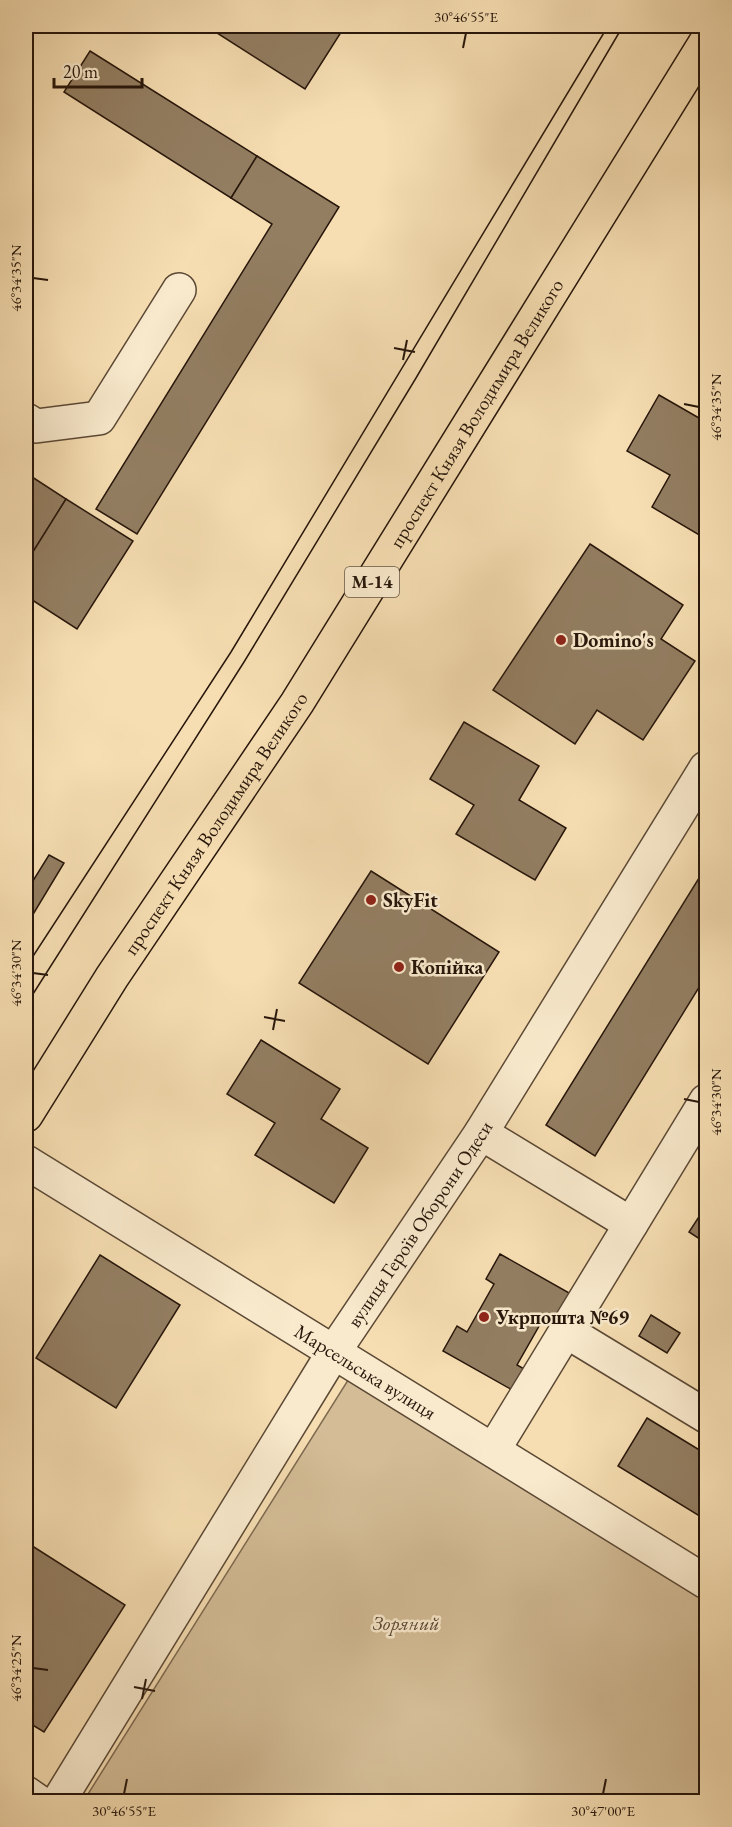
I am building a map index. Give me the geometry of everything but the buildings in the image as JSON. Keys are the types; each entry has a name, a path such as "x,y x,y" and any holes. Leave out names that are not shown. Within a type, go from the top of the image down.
{"main road":[{"name":"проспект Князя Володимира Великого","path":"26,1115 112,977 297,703 706,42"}],"street":[{"path":"26,420 36,426 99,418 179,290"},
{"name":"вулиця Героїв Оборони Одеси","path":"58,1802 335,1350 481,1133 706,768"},
{"path":"494,1449 706,1101"},
{"path":"481,1133 631,1224"},
{"name":"Марсельська вулиця","path":"26,1162 335,1350 706,1582"},
{"path":"566,1331 706,1416"},
{"path":"26,1793 39,1802"}],"green space":[{"name":"Зоряний","path":"350,1377 706,1600 706,1801 83,1802"}],"tram line":[{"path":"26,967 231,652 608,26"},
{"path":"26,1005 244,662 416,378 623,26"}],"place":[{"name":"Domino's","path":"561,640"},
{"name":"SkyFit","path":"371,900"},
{"name":"Копійка","path":"399,967"},
{"name":"Укрпошта №69","path":"484,1317"}]}
